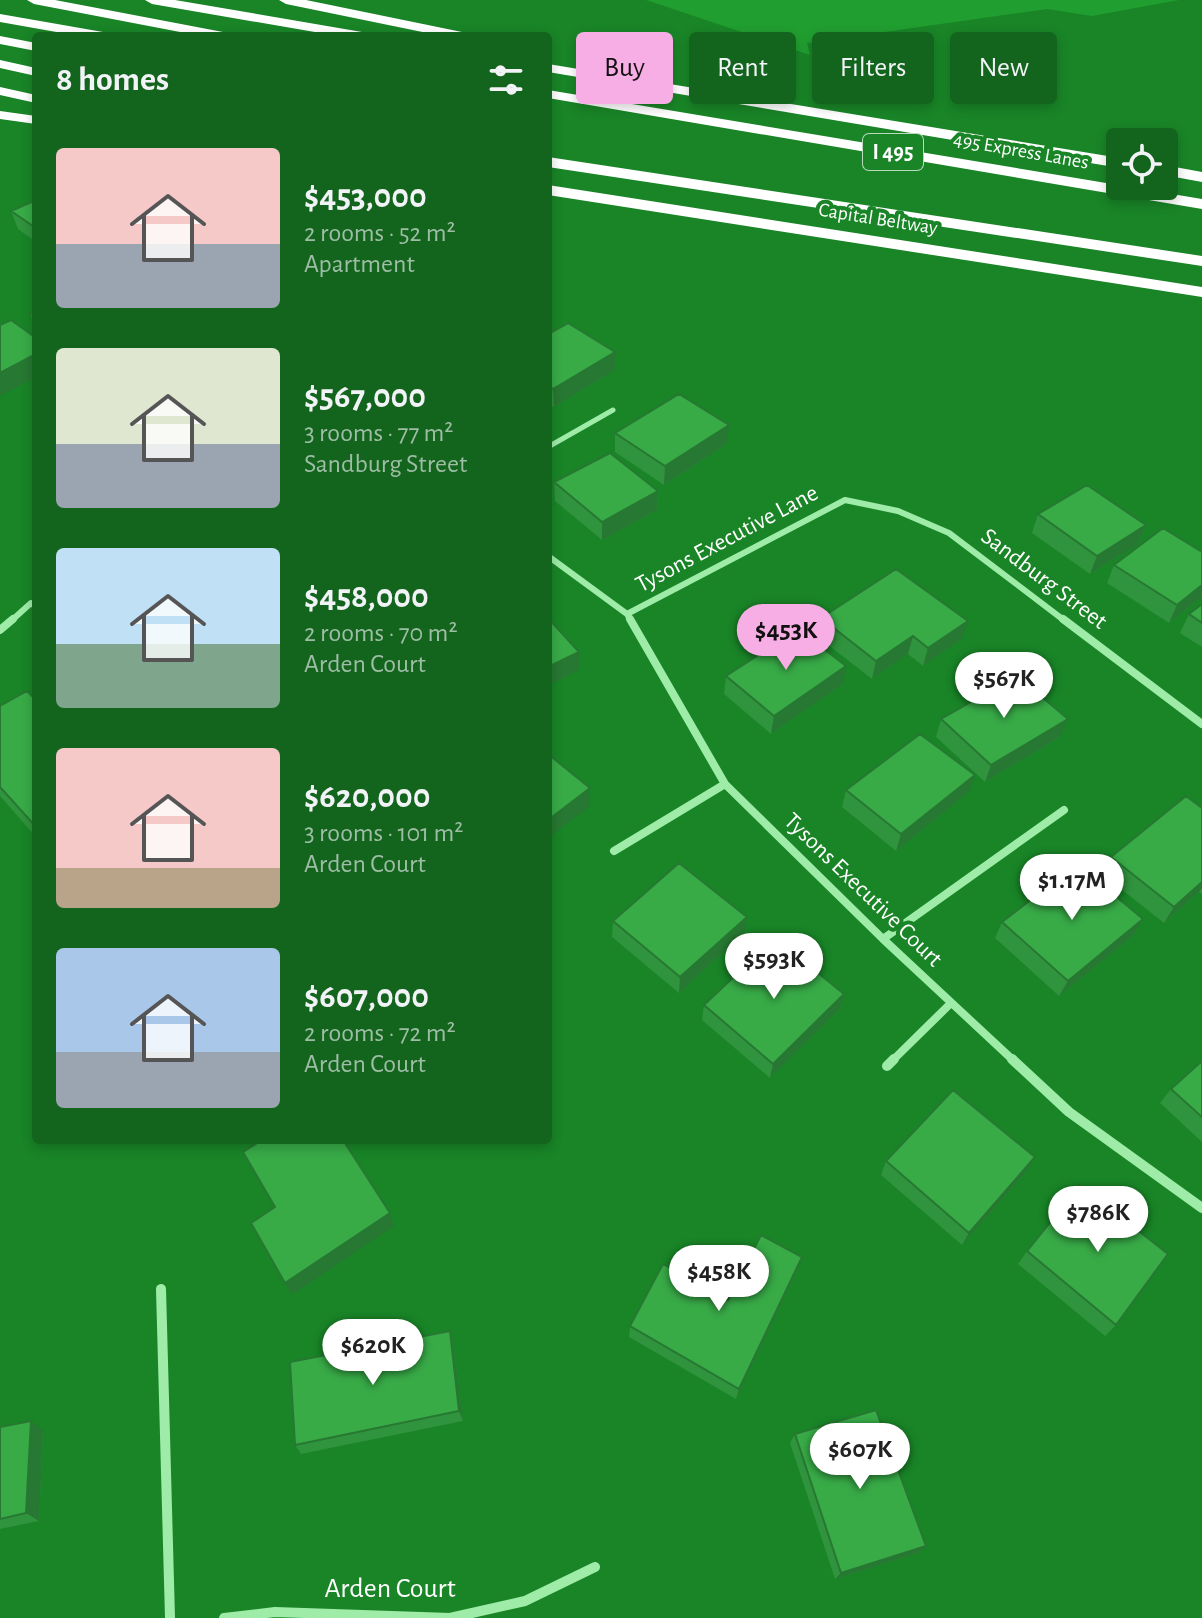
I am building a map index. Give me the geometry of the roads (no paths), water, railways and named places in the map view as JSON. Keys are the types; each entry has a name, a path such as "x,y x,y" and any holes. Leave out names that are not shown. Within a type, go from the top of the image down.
{"highway":[{"path":"34,0 202,32"},
{"path":"152,0 339,32"},
{"path":"286,0 442,32"},
{"path":"0,18 80,32"},
{"path":"0,40 32,46"},
{"path":"552,55 900,126"},
{"path":"0,64 32,71"},
{"name":"I 495","path":"552,69 1106,161"},
{"path":"0,91 32,98"},
{"name":"495 Express Lanes","path":"552,96 1202,204"},
{"path":"0,115 32,119"},
{"path":"552,148 909,217"},
{"path":"552,163 1202,261"},
{"path":"1178,173 1202,177"},
{"name":"Capital Beltway","path":"552,191 1202,292"}],"street":[{"name":"Tysons Executive Lane","path":"627,614 845,500"},
{"name":"Sandburg Street","path":"845,500 898,511 949,533 1202,724"},
{"name":"Tysons Executive Court","path":"552,559 627,614 725,784 883,939 1069,1112 1202,1208"},
{"path":"0,630 32,605"},
{"path":"614,851 725,784"},
{"path":"883,939 1064,810"},
{"path":"887,1066 951,1003"},
{"path":"161,1289 170,1618"},
{"name":"Arden Court","path":"224,1618 275,1612 450,1618 525,1601 595,1567"}],"lane":[{"path":"552,445 613,410"}]}
